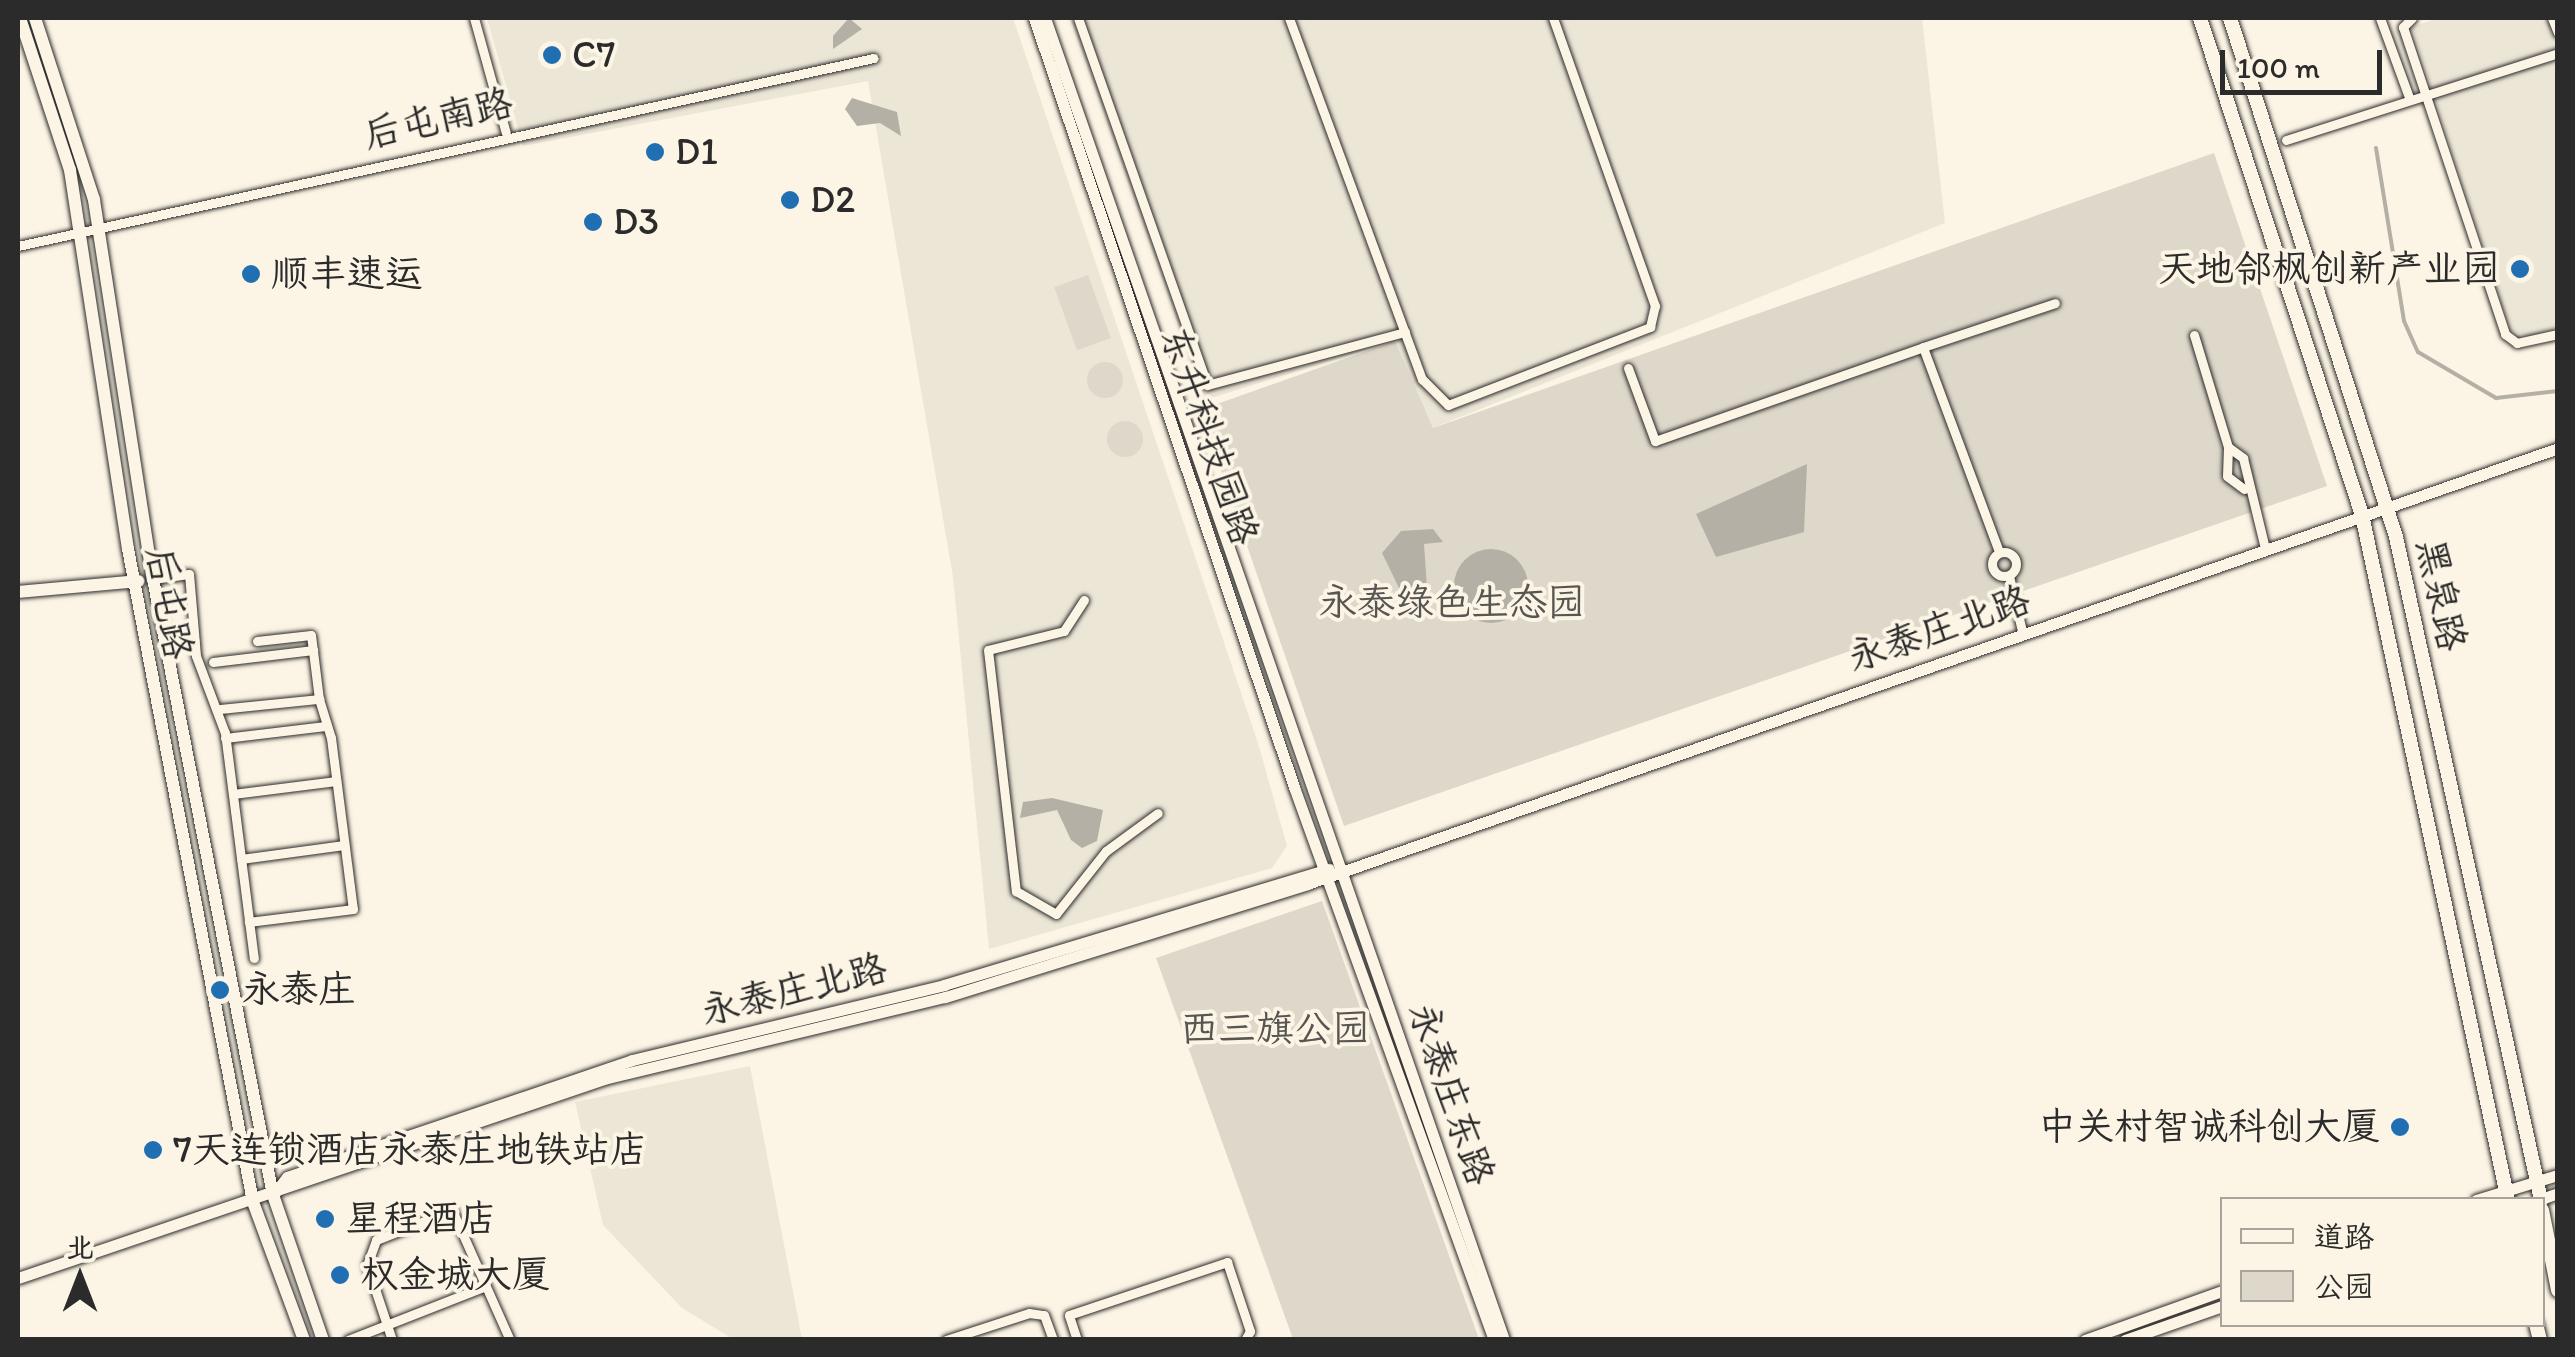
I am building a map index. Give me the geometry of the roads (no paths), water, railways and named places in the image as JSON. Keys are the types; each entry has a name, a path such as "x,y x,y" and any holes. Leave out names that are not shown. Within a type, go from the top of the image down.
{"main road":[{"name":"后屯路","path":"20,18 82,235 135,581 253,1202 304,1340"},
{"name":"后屯路","path":"35,18 100,230 153,580 273,1196 324,1340"},
{"name":"黑泉路","path":"2200,18 2362,515 2507,1195"},
{"name":"黑泉路","path":"2230,18 2387,506 2540,1197"},
{"path":"18,592 153,580"},
{"path":"2545,1225 2558,1290"}],"street":[{"path":"474,18 506,133"},
{"name":"东升科技园路","path":"1034,18 1331,870"},
{"name":"东升科技园路","path":"1045,18 1331,870"},
{"path":"1078,18 1207,385 1404,332"},
{"path":"1289,18 1429,393 1448,405 1650,327 1656,306 1553,18"},
{"path":"2380,18 2410,100"},
{"path":"2412,18 2404,27 2505,334 2517,344 2558,334"},
{"path":"2552,18 2558,33"},
{"path":"2286,140 2558,52"},
{"name":"后屯南路","path":"18,246 82,235 506,133 874,58"},
{"path":"1628,368 1655,441 2054,304"},
{"path":"2194,335 2228,447 2227,476 2244,490"},
{"path":"1924,347 1998,549 2015,565 2009,576 2022,631"},
{"path":"2228,447 2242,458 2244,490 2266,548"},
{"name":"永泰庄北路","path":"18,1278 273,1196 607,1078 945,998 1331,870 2558,448"},
{"path":"1998,549 1994,570 2009,576"},
{"path":"153,580 189,574 196,656 220,708 226,738 254,958"},
{"path":"1084,600 1064,631 988,650 1016,891 1056,914 1106,851 1158,813"},
{"path":"249,922 353,909 311,636 256,641"},
{"path":"213,662 313,650"},
{"path":"220,708 318,699"},
{"path":"226,738 326,726"},
{"path":"233,794 336,781"},
{"path":"241,859 344,845"},
{"name":"永泰庄东路","path":"1331,870 1494,1340"},
{"name":"永泰庄东路","path":"1331,870 1504,1340"},
{"path":"2507,1195 2558,1175"},
{"path":"392,1340 367,1265 376,1240 452,1210 510,1340"},
{"path":"1077,1340 1068,1315 1227,1262 1250,1331 1245,1340"},
{"path":"348,1340 486,1286"},
{"path":"2085,1340 2220,1292"},
{"path":"2124,1340 2220,1307"},
{"path":"946,1340 1029,1314 1044,1315 1053,1340"}],"waterway":[{"path":"2376,148 2404,321 2418,352 2496,398 2558,391"}],"place":[{"name":"C7","path":"552,55"},
{"name":"D1","path":"655,152"},
{"name":"D2","path":"790,200"},
{"name":"D3","path":"593,222"},
{"name":"天地邻枫创新产业园","path":"2520,269"},
{"name":"顺丰速运","path":"251,274"},
{"name":"永泰庄","path":"220,990"},
{"name":"中关村智诚科创大厦","path":"2400,1127"},
{"name":"7天连锁酒店永泰庄地铁站店","path":"153,1150"},
{"name":"星程酒店","path":"325,1219"},
{"name":"权金城大厦","path":"340,1275"}],"park label":[{"name":"永泰绿色生态园","path":"1452,603"},
{"name":"西三旗公园","path":"1275,1029"}]}
